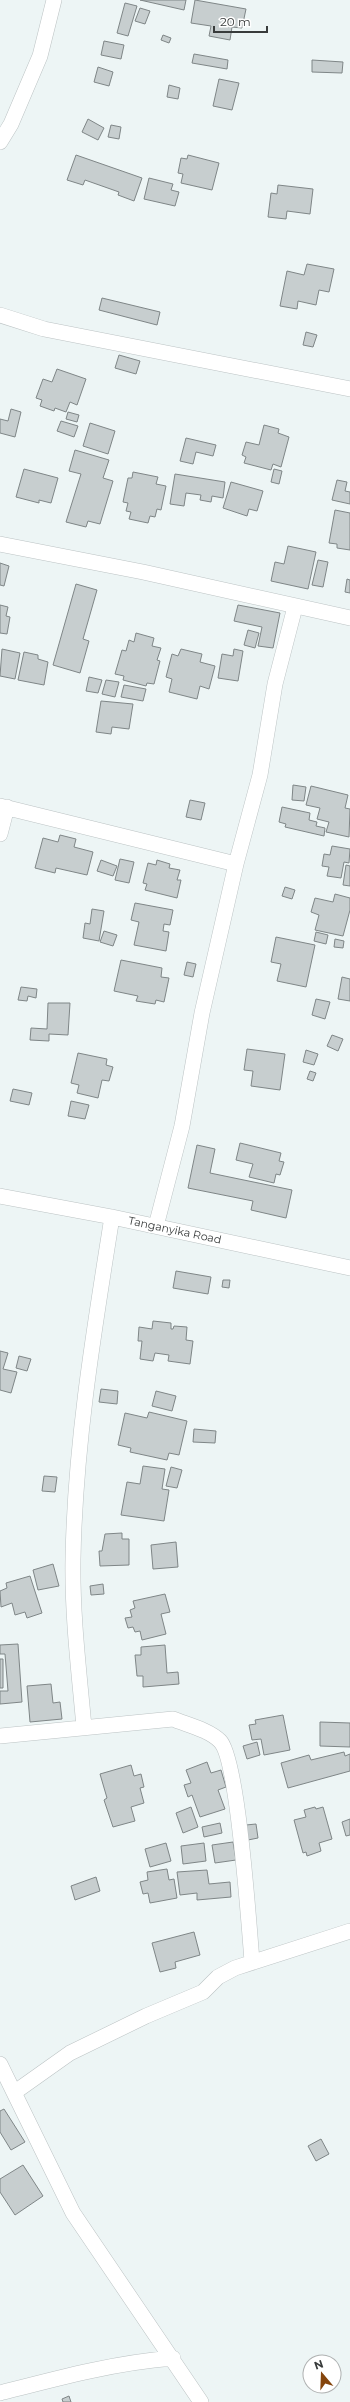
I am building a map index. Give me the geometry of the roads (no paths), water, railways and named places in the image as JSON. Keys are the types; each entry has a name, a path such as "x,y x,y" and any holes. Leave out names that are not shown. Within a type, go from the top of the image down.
{"street":[{"path":"0,142 5,122 40,56 54,0"},
{"path":"0,315 44,329 350,388"},
{"path":"0,544 143,572 350,618"},
{"path":"156,1226 182,1126 202,1013 236,864 260,775 275,684 295,606"},
{"path":"0,834 3,807 236,864"},
{"name":"Tanganyika Road","path":"0,1196 156,1226 350,1268"},
{"path":"84,1727 76,1636 74,1551 79,1456 91,1349 112,1217"},
{"path":"0,1736 173,1719 198,1728 220,1742 229,1759 234,1790 252,1961"},
{"path":"15,2092 70,2053 146,2016 196,1996 203,1992 218,1977 252,1961 350,1930"},
{"path":"0,2064 73,2213 173,2358 201,2402"},
{"path":"0,2393 90,2370 132,2362 173,2358"}]}
